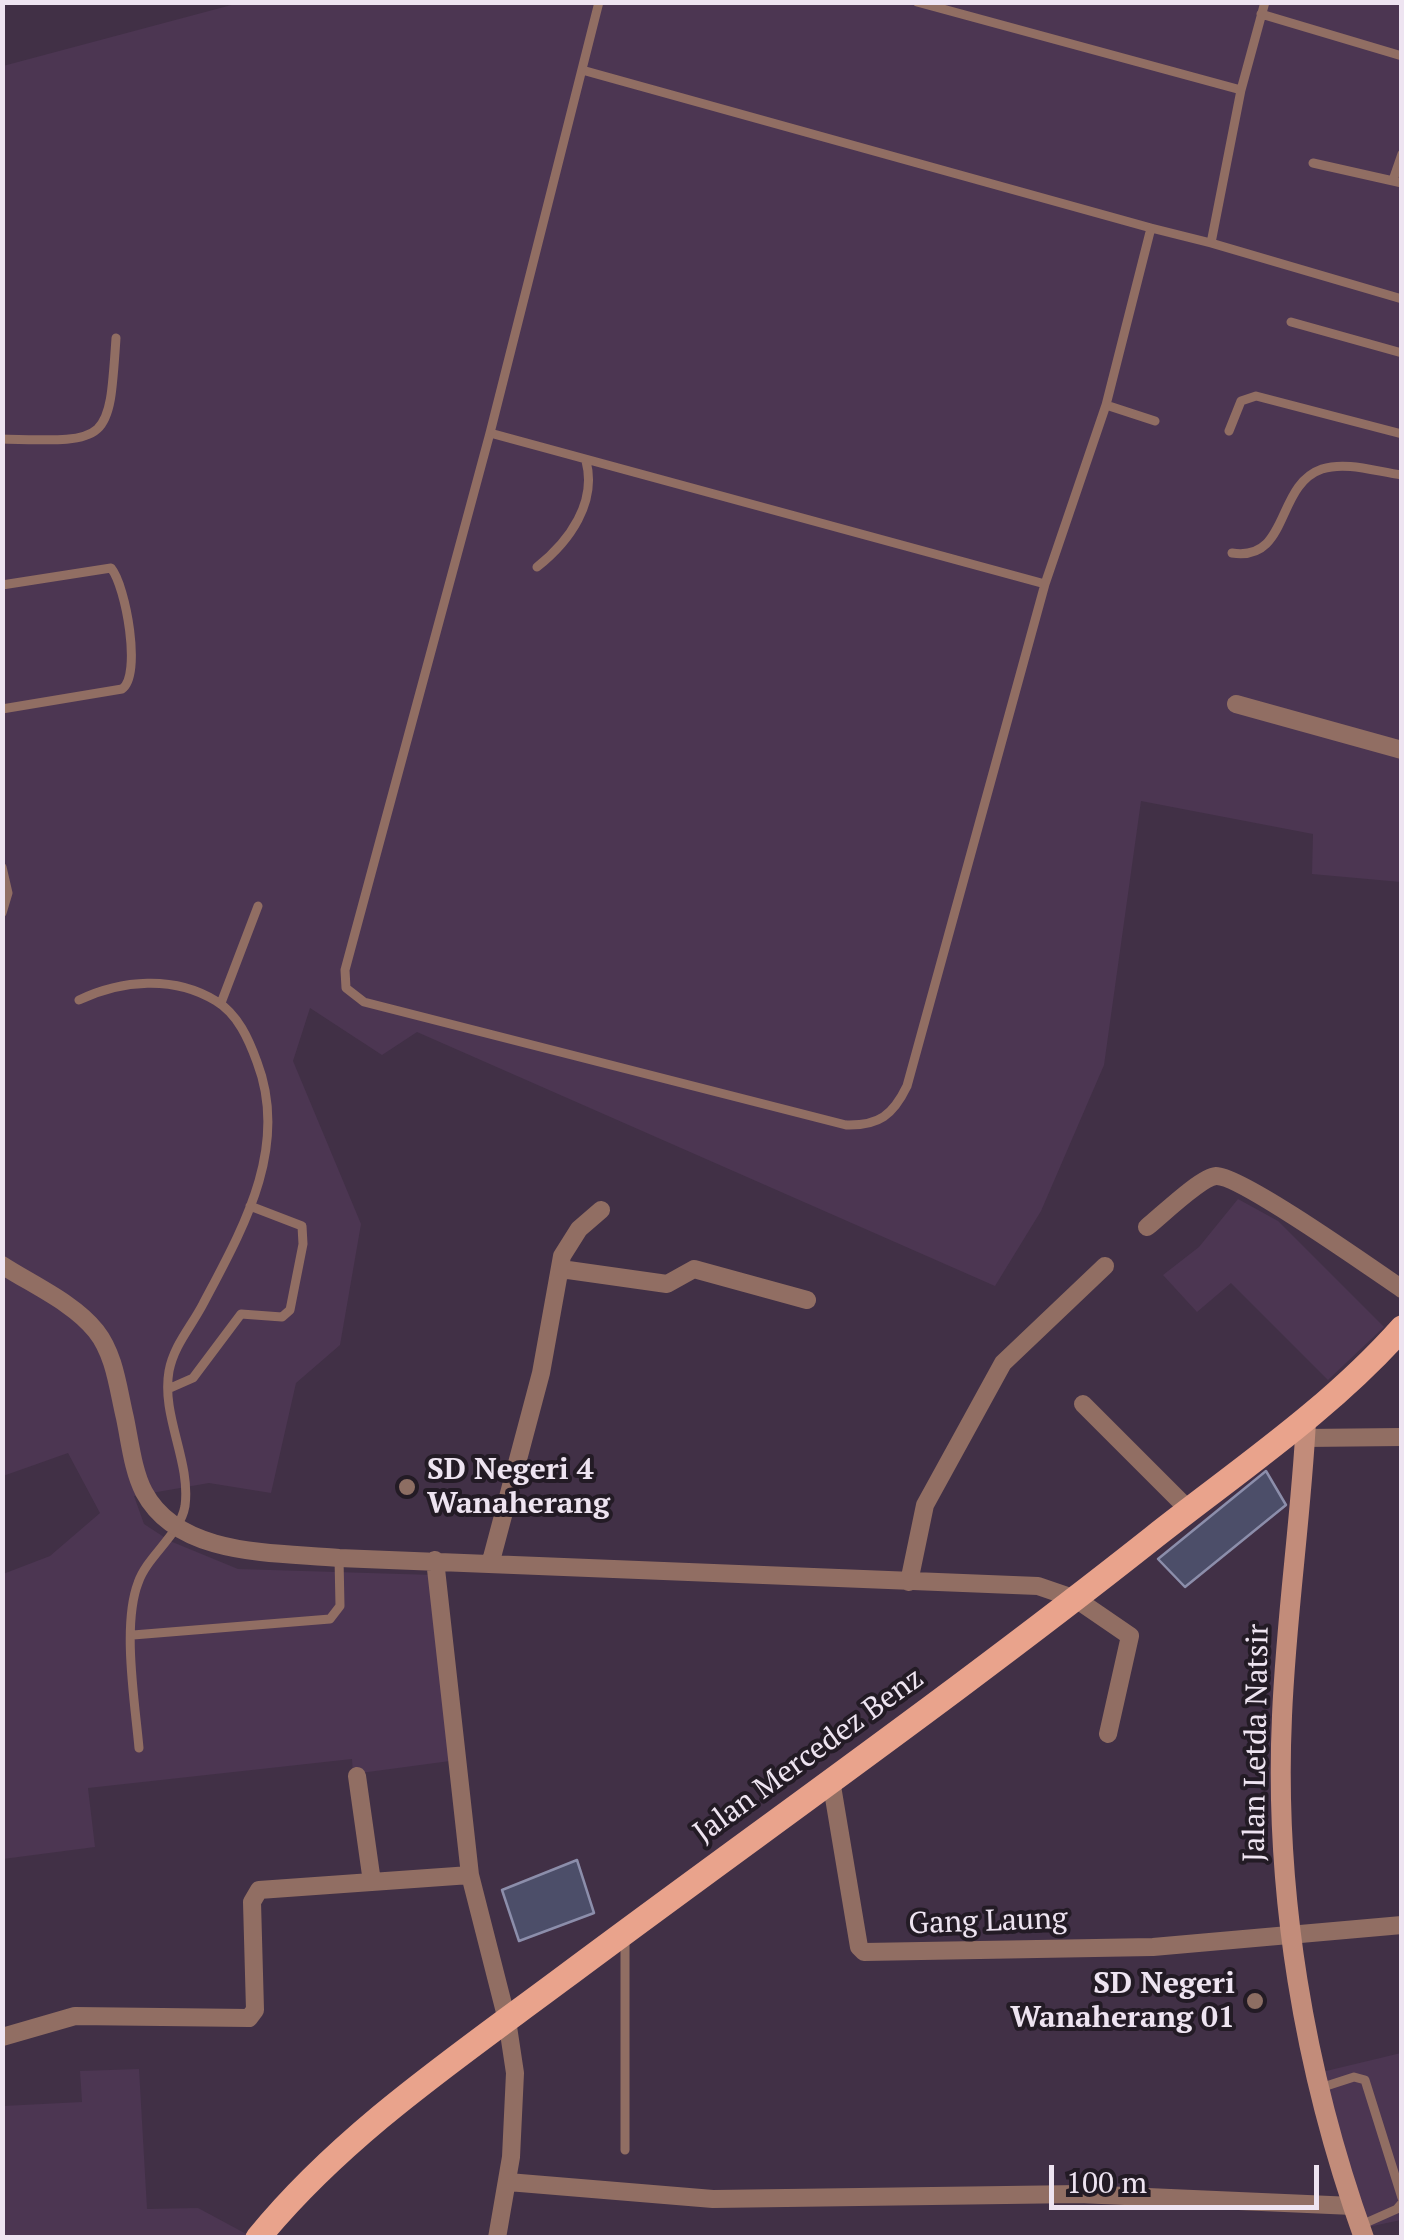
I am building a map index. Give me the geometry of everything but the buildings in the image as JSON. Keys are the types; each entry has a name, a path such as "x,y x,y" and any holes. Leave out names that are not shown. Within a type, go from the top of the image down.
{"main road":[{"name":"Jalan Mercedez Benz","path":"258,2238 323,2165 507,2020 1076,1599 1189,1510 1306,1430 1402,1328"}],"street":[{"path":"1236,704 1402,750"},
{"path":"1148,1227 1216,1176 1310,1226 1402,1289"},
{"path":"491,1561 542,1373 565,1248 589,1218 602,1210"},
{"path":"2,1265 81,1316 99,1334 113,1365 142,1490 175,1526 238,1548 340,1558 491,1561 1038,1586 1076,1599 1131,1639 1108,1734"},
{"path":"910,1582 925,1505 1003,1362 1105,1266"},
{"path":"560,1269 667,1284 694,1269 807,1300"},
{"path":"1082,1404 1189,1510"},
{"path":"1306,1430 1402,1437"},
{"name":"Jalan Letda Natsir","path":"1306,1430 1282,1712 1281,1826 1290,1933 1320,2088 1358,2223"},
{"path":"434,1560 470,1875 507,2020 516,2103 508,2182 496,2238"},
{"path":"357,1776 372,1882"},
{"name":"Gang Laung","path":"831,1780 859,1947 864,1952 1153,1946 1290,1933"},
{"path":"2,2037 75,2016 249,2018 255,2010 255,1894 264,1888 470,1875"},
{"path":"1290,1933 1402,1925"},
{"path":"508,2182 713,2199 1061,2194 1358,2223"}],"lane":[{"path":"599,2 490,433 345,970 346,988 364,1002 846,1125 867,1126 892,1114 908,1086 1044,584 1106,405 1150,228"},
{"path":"917,2 1241,90"},
{"path":"1211,243 1241,90 1264,2"},
{"path":"1262,14 1402,56"},
{"path":"582,70 1402,299"},
{"path":"1313,163 1397,182 1402,154"},
{"path":"1291,322 1402,353"},
{"path":"2,439 64,441 101,428 110,414 116,338"},
{"path":"1229,432 1241,401 1256,396 1402,434"},
{"path":"1106,405 1154,421"},
{"path":"490,433 1044,584"},
{"path":"537,567 562,543 587,500 592,482 586,460"},
{"path":"1232,553 1246,555 1269,544 1295,491 1322,469 1346,466 1402,475"},
{"path":"2,585 111,568 121,586 133,672 122,689 2,709"},
{"path":"2,868 8,893 2,913"},
{"path":"221,1004 258,906"},
{"path":"79,1000 107,987 132,983 187,989 221,1004 246,1035 269,1104 268,1148 250,1206 202,1307 180,1339 168,1389 185,1500 175,1526 138,1581 133,1635 139,1748"},
{"path":"168,1389 180,1387 203,1368 240,1314 282,1317 290,1310 303,1244 302,1226 250,1206"},
{"path":"133,1635 330,1620 340,1606 340,1558"},
{"path":"625,1932 625,2150"},
{"path":"1320,2088 1354,2077 1366,2080 1402,2200 1358,2223"}],"shaded area":[{"path":"239,3 1401,3 1401,882 1312,874 1313,834 1141,801 1104,1065 1041,1211 995,1286 417,1032 382,1055 310,1008 293,1061 361,1224 340,1345 296,1383 271,1493 209,1483 134,1496 144,1524 170,1541 238,1569 434,1575 450,1761 353,1774 352,1759 88,1788 95,1847 3,1859 3,1574 50,1556 100,1513 68,1453 3,1476 3,66"},
{"path":"1238,1199 1278,1221 1384,1327 1328,1380 1231,1283 1197,1312 1163,1275 1199,1247"},
{"path":"1401,2053 1401,2220 1363,2228 1322,2072"},
{"path":"139,2069 147,2209 198,2208 252,2237 3,2236 3,2106 82,2102 80,2071"}],"place":[{"name":"SD Negeri 4 Wanaherang","path":"407,1487"},
{"name":"SD Negeri Wanaherang 01","path":"1255,2001"}]}
